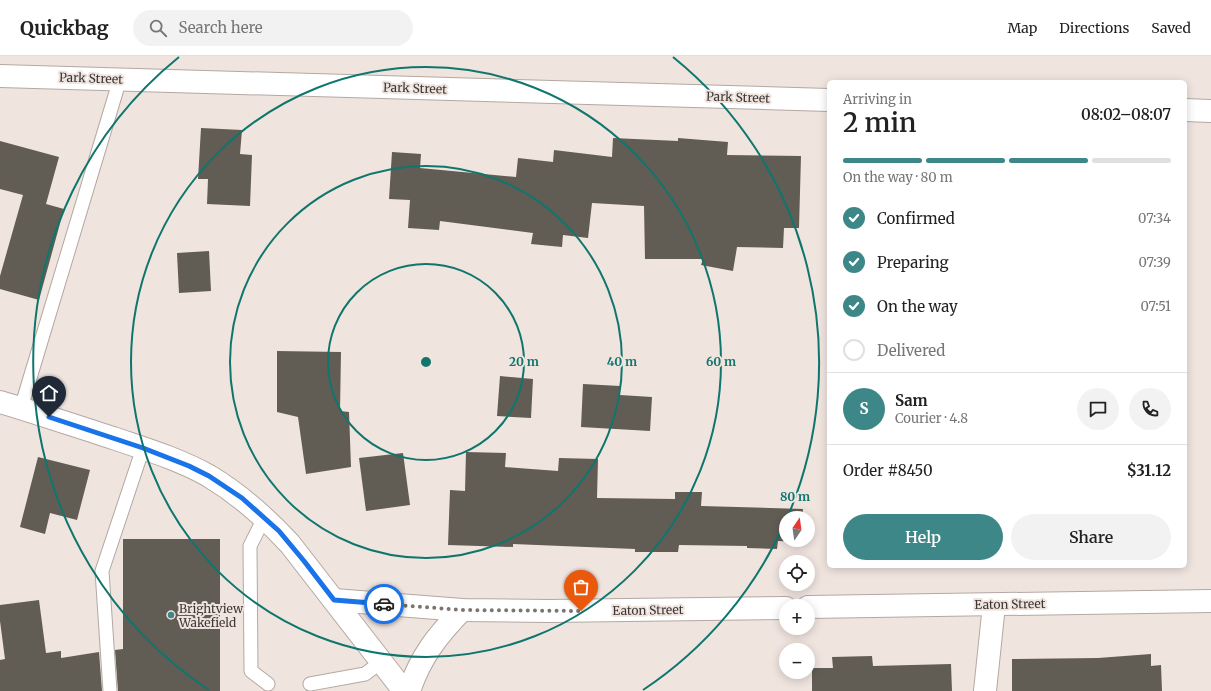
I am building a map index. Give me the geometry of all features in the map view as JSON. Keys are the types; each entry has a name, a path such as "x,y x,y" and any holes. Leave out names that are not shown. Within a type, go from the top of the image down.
{"street":[{"name":"Park Street","path":"0,76 827,100"},
{"path":"1187,110 1211,111"},
{"path":"0,402 143,448 189,466 209,476 242,498 290,544 404,691"},
{"name":"Eaton Street","path":"334,600 462,610 549,611 779,608"},
{"name":"Eaton Street","path":"815,608 1211,601"},
{"path":"985,691 994,605"},
{"path":"409,691 416,672 428,649 462,610"}],"lane":[{"path":"21,408 120,79"},
{"path":"110,691 102,571 143,448"},
{"path":"264,518 250,546 251,671 268,684"},
{"path":"310,684 365,674 381,662"}],"building":[{"path":"201,128 242,130 240,154 252,155 250,206 207,204 208,179 198,179"},
{"path":"613,138 678,141 678,138 728,142 727,155 801,156 799,228 784,228 783,248 737,247 733,271 701,265 703,259 645,259 644,206 592,203 588,238 563,235 562,247 531,244 533,233 440,221 439,230 408,228 410,200 389,199 392,152 421,154 420,168 516,177 518,158 553,162 554,150 612,157"},
{"path":"0,141 59,157 46,204 64,209 39,300 0,289 0,276 23,195 0,189"},
{"path":"209,251 211,291 179,293 177,253"},
{"path":"277,351 341,352 340,411 349,412 351,467 306,474 298,417 277,412"},
{"path":"500,376 533,379 531,418 497,416"},
{"path":"583,384 620,386 620,395 652,397 650,431 581,427"},
{"path":"466,452 506,453 505,467 558,471 559,458 598,459 597,498 675,499 675,492 702,492 701,506 803,509 803,511 779,511 779,541 777,549 747,548 747,546 679,545 678,552 635,552 635,549 513,544 513,547 448,545 450,490 465,491"},
{"path":"403,453 410,505 366,511 359,458"},
{"path":"38,457 90,470 77,520 50,513 45,534 20,527"},
{"name":"Brightview Wakefield","path":"123,539 220,539 220,691 118,691 115,650 123,649"},
{"path":"39,600 46,653 61,651 61,658 99,652 102,691 0,691 0,660 5,659 0,621 0,605"},
{"path":"1151,654 1151,666 1161,665 1162,691 1012,691 1012,659 1098,658"},
{"path":"872,656 873,666 951,664 952,691 812,691 812,679 815,679 815,668 833,668 832,657"}],"way so far":[{"path":"384,604 462,610 581,611"}],"place":[{"name":"Brightview Wakefield","path":"171,615"}],"route":[{"path":"49,417 143,448 189,466 209,476 242,498 279,531 334,600 384,604"}]}
